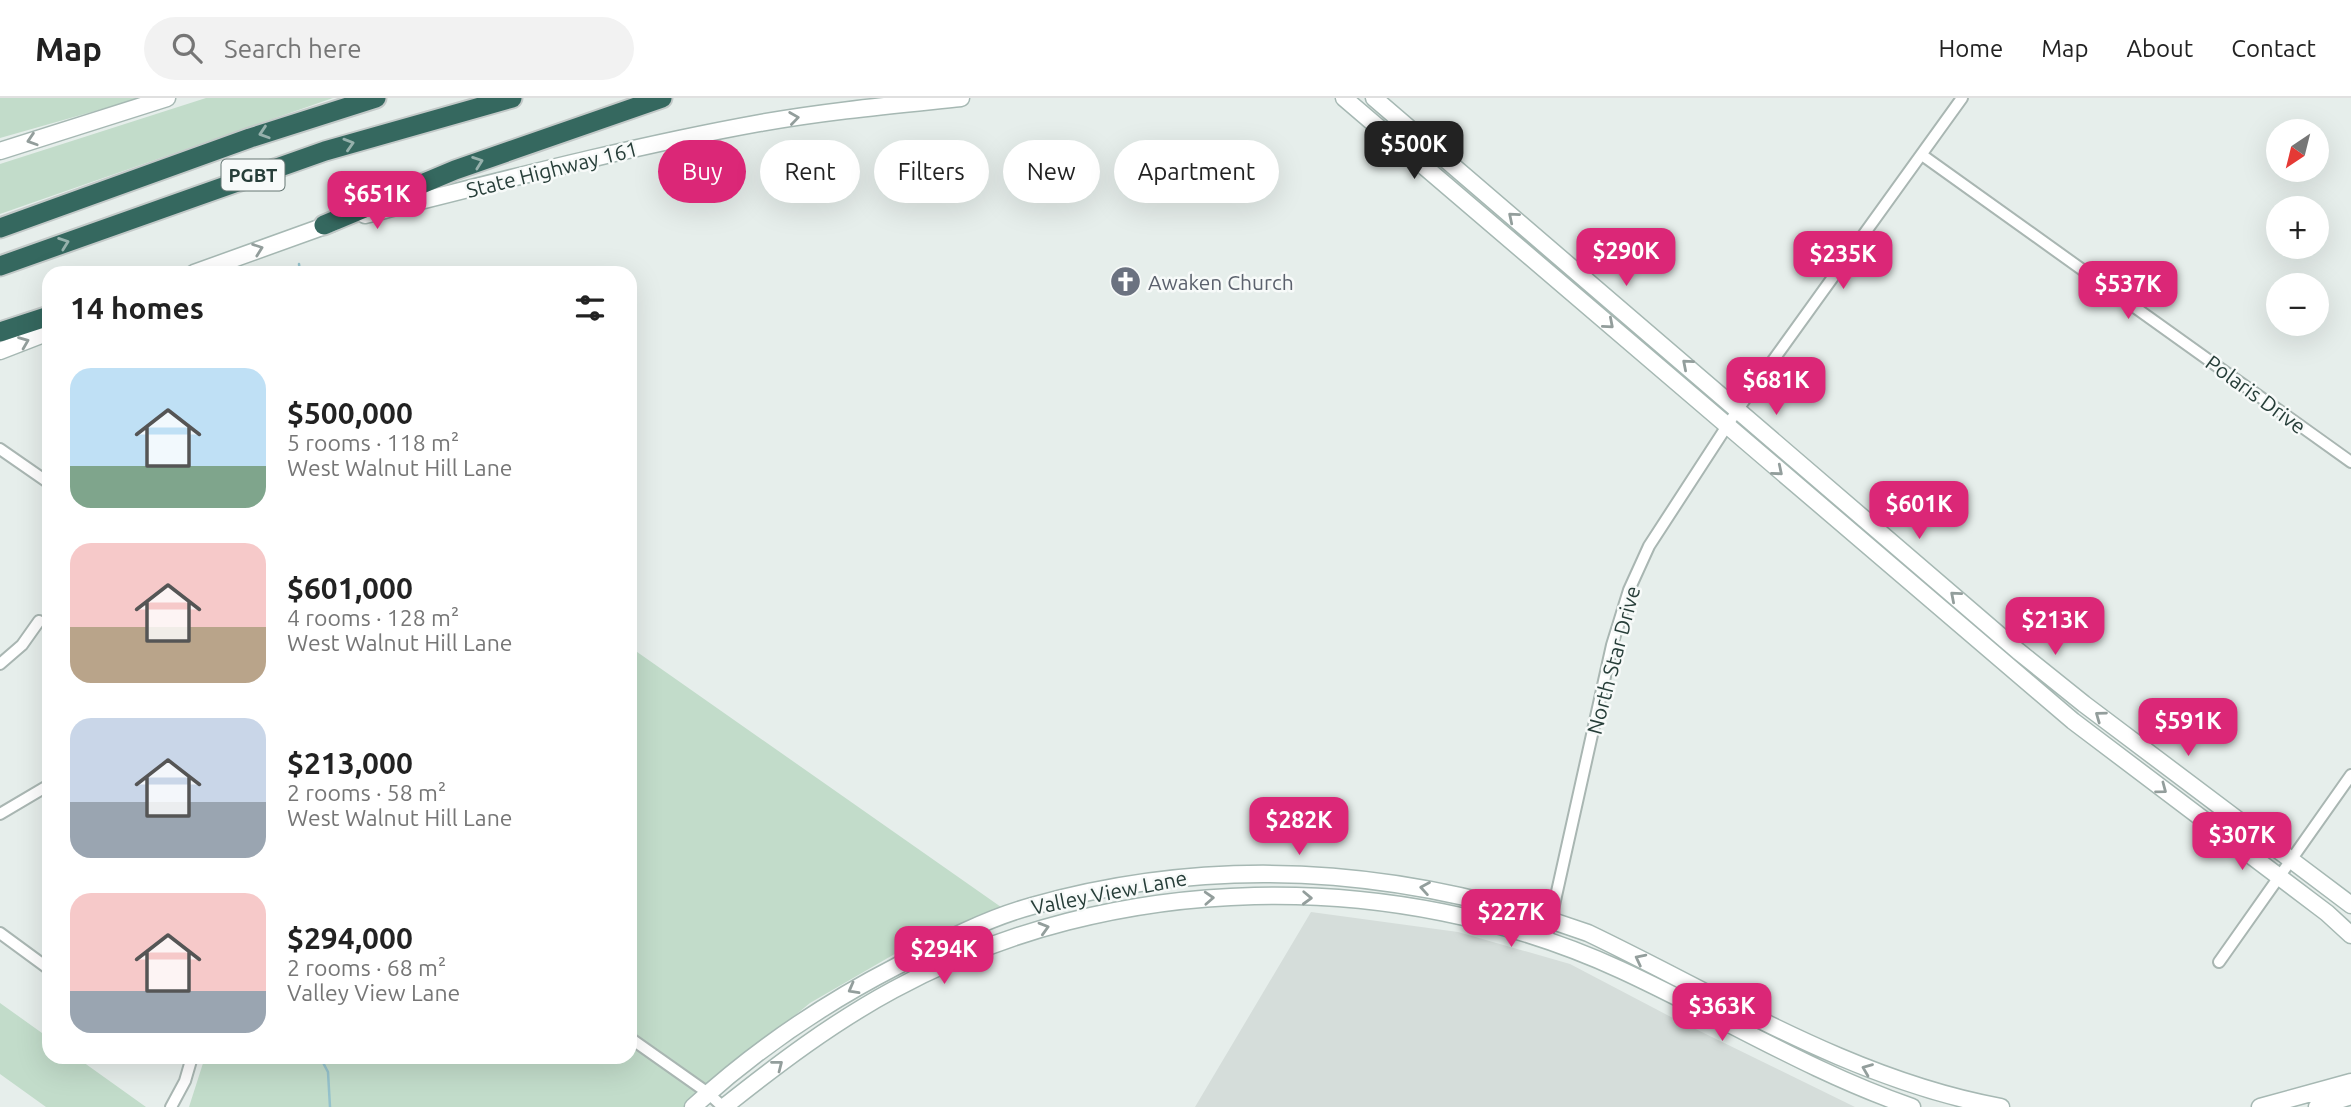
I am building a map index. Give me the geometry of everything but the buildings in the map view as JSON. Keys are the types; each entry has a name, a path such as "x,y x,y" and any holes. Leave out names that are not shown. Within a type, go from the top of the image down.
{"highway":[{"name":"PGBT","path":"0,228 250,138 376,98"},
{"name":"PGBT","path":"0,266 325,151 512,98"},
{"path":"324,225 455,170 662,98"},
{"path":"0,332 42,318"}],"main road":[{"path":"0,151 167,98"},
{"name":"State Highway 161","path":"213,266 324,225 567,164 727,130 866,108 961,98"},
{"path":"1344,98 2073,722 2279,877 2351,935"},
{"path":"1374,98 2025,656 2351,905"},
{"path":"1446,184 1458,171"},
{"path":"0,351 42,335"},
{"path":"1884,561 1897,546"},
{"path":"2013,670 2025,656"},
{"name":"Valley View Lane","path":"693,1107 708,1093 836,999 977,925 1031,906 1136,882 1234,872 1338,877 1448,892 1549,919 1588,933 1871,1071 1931,1092 2001,1107"},
{"name":"Valley View Lane","path":"723,1107 807,1043 894,989 1023,934 1099,913 1208,898 1327,898 1487,922 1546,941 1620,970 1865,1091 1912,1107"},
{"path":"2260,1107 2350,1093"},
{"path":"2317,1107 2350,1093"}],"street":[{"name":"North Star Drive","path":"1546,941 1612,645 1629,590 1662,524 1726,426 1962,98"},
{"name":"Polaris Drive","path":"1922,155 2351,462"},
{"path":"0,449 42,478"},
{"path":"0,664 22,645 39,621"},
{"path":"2219,962 2351,775"},
{"path":"0,814 42,789"},
{"path":"0,933 42,964"},
{"path":"637,1043 708,1093 723,1107"},
{"path":"171,1107 185,1081 189,1064"}],"shaded area":[{"path":"1311,912 1458,932 1570,964 1855,1107 1195,1107"}],"green space":[{"path":"0,98 141,98 0,138"},
{"path":"206,98 333,98 0,214 0,164"},
{"path":"637,652 1001,907 905,948 810,1003 684,1107 189,1107 203,1064 637,1064"},
{"path":"0,1003 42,1033 42,1064 86,1064 146,1107 46,1107 0,1074"}],"waterway":[{"path":"324,1064 328,1072 330,1107"}],"place":[{"name":"Awaken Church","path":"1125,282"}]}
